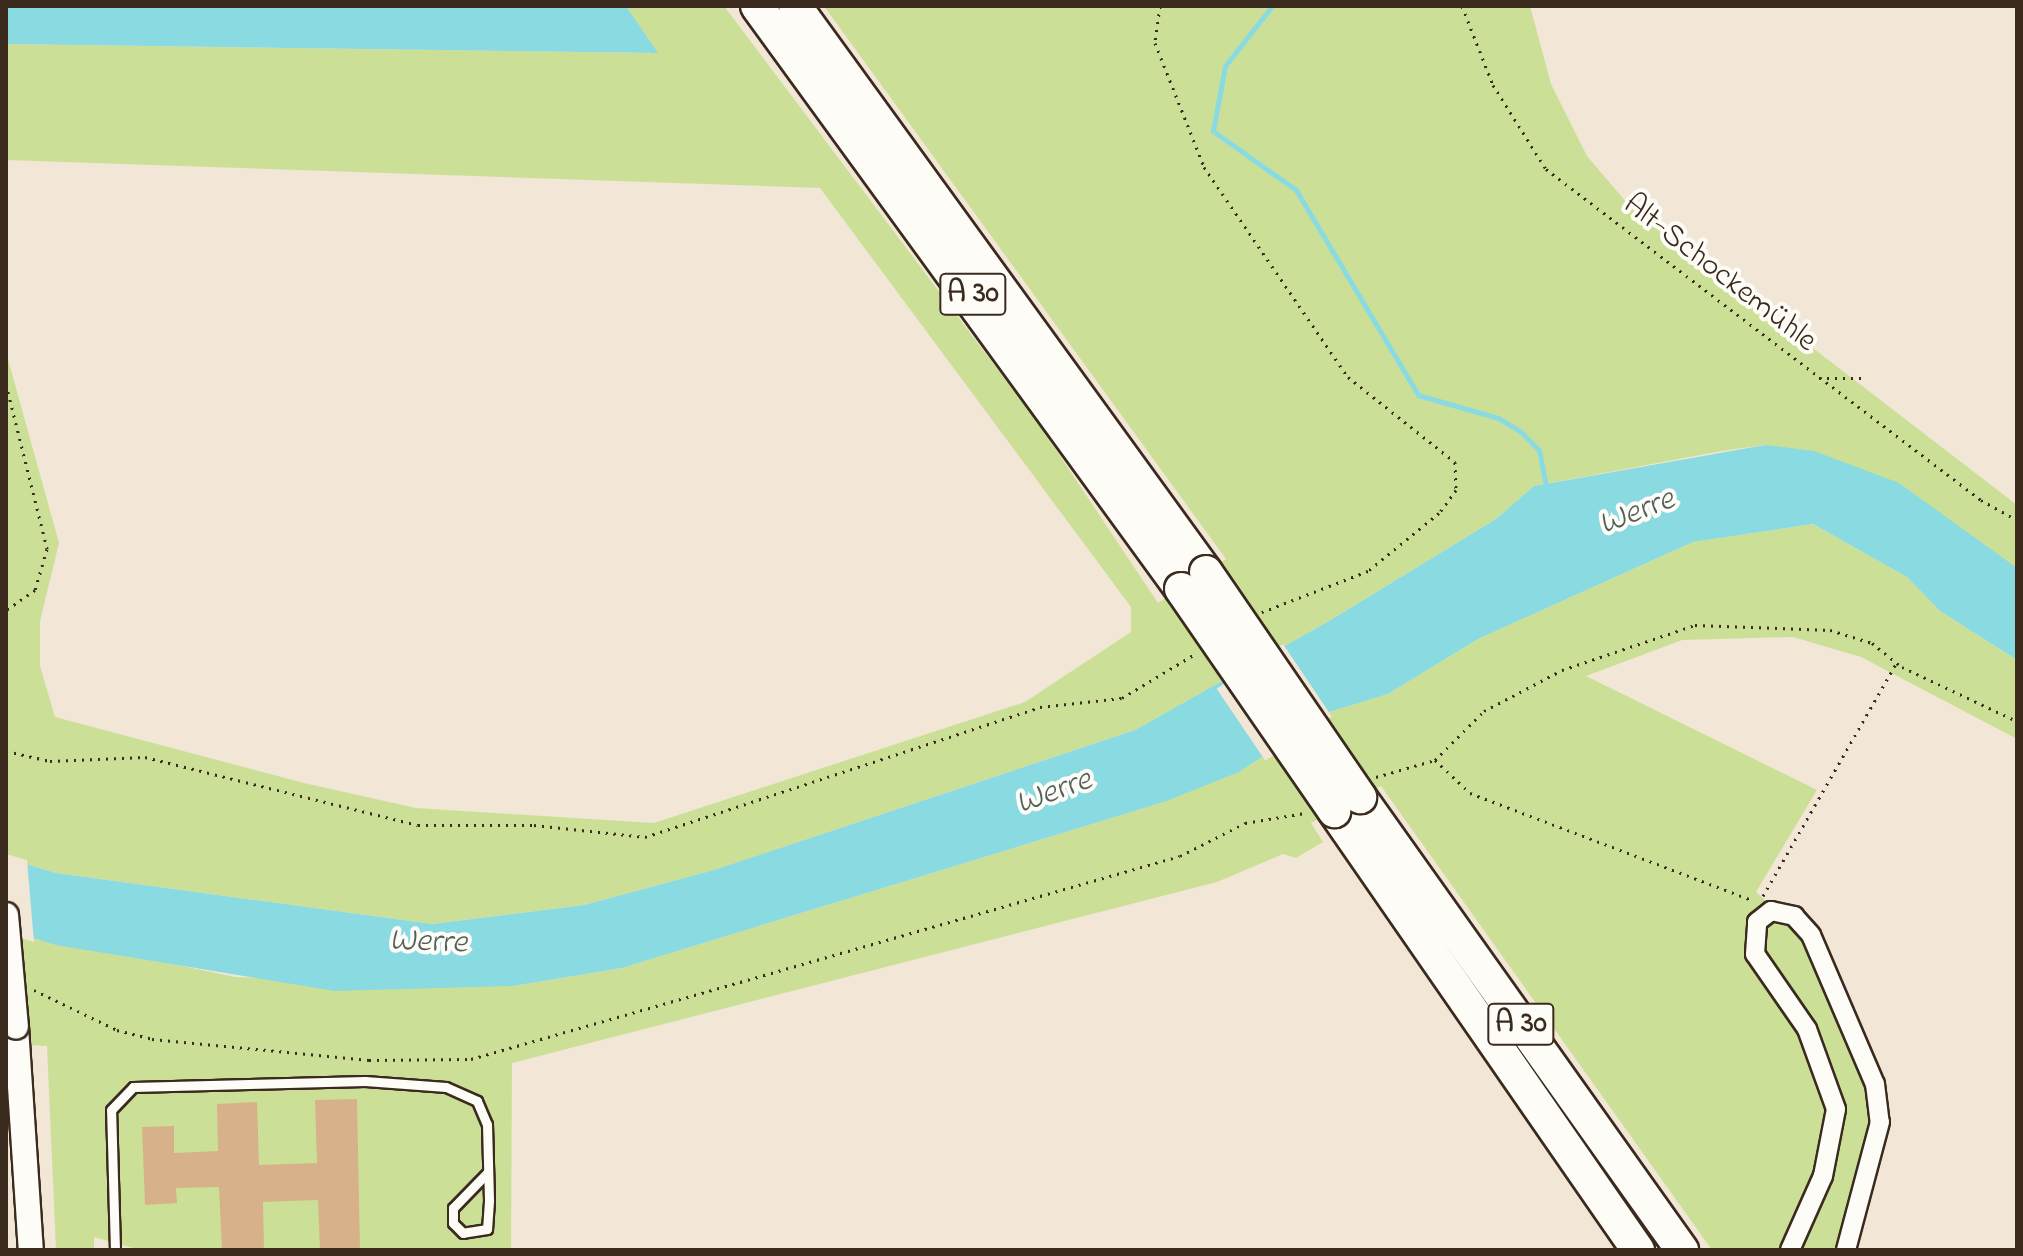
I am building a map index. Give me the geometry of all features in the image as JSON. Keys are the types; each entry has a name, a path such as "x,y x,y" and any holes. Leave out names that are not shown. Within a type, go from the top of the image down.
{"highway":[{"name":"A 30","path":"757,6 1194,580"},
{"name":"A 30","path":"795,6 1347,804 1638,1250"},
{"name":"A 30","path":"1347,804 1682,1250"}],"main road":[{"path":"6,915 31,1250"}],"street":[{"path":"1790,1250 1823,1176 1836,1109 1807,1029 1755,954 1757,922 1771,911 1794,916 1811,935 1875,1084 1878,1134 1846,1250"}],"lane":[{"path":"115,1250 111,1110 133,1087 365,1081 446,1087 477,1101 487,1124 488,1172 487,1229 463,1233 453,1223 453,1208 488,1172"}],"path":[{"path":"1160,6 1155,43 1204,167 1348,377 1455,462 1456,490 1439,513 1368,571 1286,598 1248,621"},
{"name":"Alt-Schockemühle","path":"1462,6 1493,85 1546,169 1819,378 2017,520"},
{"path":"1819,378 1862,378"},
{"path":"6,384 47,549 35,590 6,610"},
{"path":"1897,663 1759,903 1470,793 1435,760 1484,711 1549,677 1695,625 1830,630 1872,643 1897,663 2017,721"},
{"path":"6,751 50,761 145,757 418,825 534,825 645,837 1040,707 1122,698 1198,652"},
{"path":"20,986 152,1039 369,1060 471,1059 1180,856 1245,823"}],"green space":[{"path":"626,6 724,6 1038,423 1158,603 1226,559 824,6 1530,6 1551,84 1587,156 1632,209 2017,505 2017,568 1765,445 1722,451 1534,486 1496,519 1329,621 1135,730 714,870 584,905 432,924 56,873 6,858 6,352 59,543 40,621 40,666 55,717 304,783 416,808 654,823 1025,702 1131,632 1131,607 820,188 6,160 6,44 657,53"},
{"path":"1813,524 1907,577 1940,611 2017,660 2017,739 1861,657 1793,637 1682,640 1586,676 1817,790 1756,892 1807,939 1860,1049 1877,1121 1839,1250 1712,1250 1381,786 1311,823 1323,842 1296,858 1283,854 1217,882 512,1063 511,1250 140,1250 94,1237 94,1250 56,1250 47,1046 6,1044 6,929 235,977 513,986 622,968 1164,802 1329,712 1388,694 1478,639 1693,542"}],"water":[{"path":"6,6 626,6 658,53 6,44"},
{"name":"Werre","path":"1765,445 1814,451 1899,483 2017,568 2017,660 1940,611 1907,577 1813,524 1693,542 1478,639 1388,694 1329,712 1239,772 1164,802 622,968 513,986 335,991 56,945 6,929 6,858 56,873 432,924 584,905 714,870 1135,730 1329,621 1496,519 1534,486"}],"pier":[{"path":"1283,644 1332,716 1265,761 1217,689"},
{"path":"6,854 27,860 34,942 6,934"}],"building":[{"path":"357,1099 360,1250 320,1250 318,1200 263,1202 264,1250 222,1250 219,1187 176,1188 177,1203 145,1205 142,1127 174,1126 174,1153 218,1151 217,1104 257,1102 259,1165 317,1163 315,1100"}],"waterway":[{"path":"1272,6 1225,66 1213,131 1296,190 1418,395 1498,418 1521,432 1539,450 1547,492"}]}
